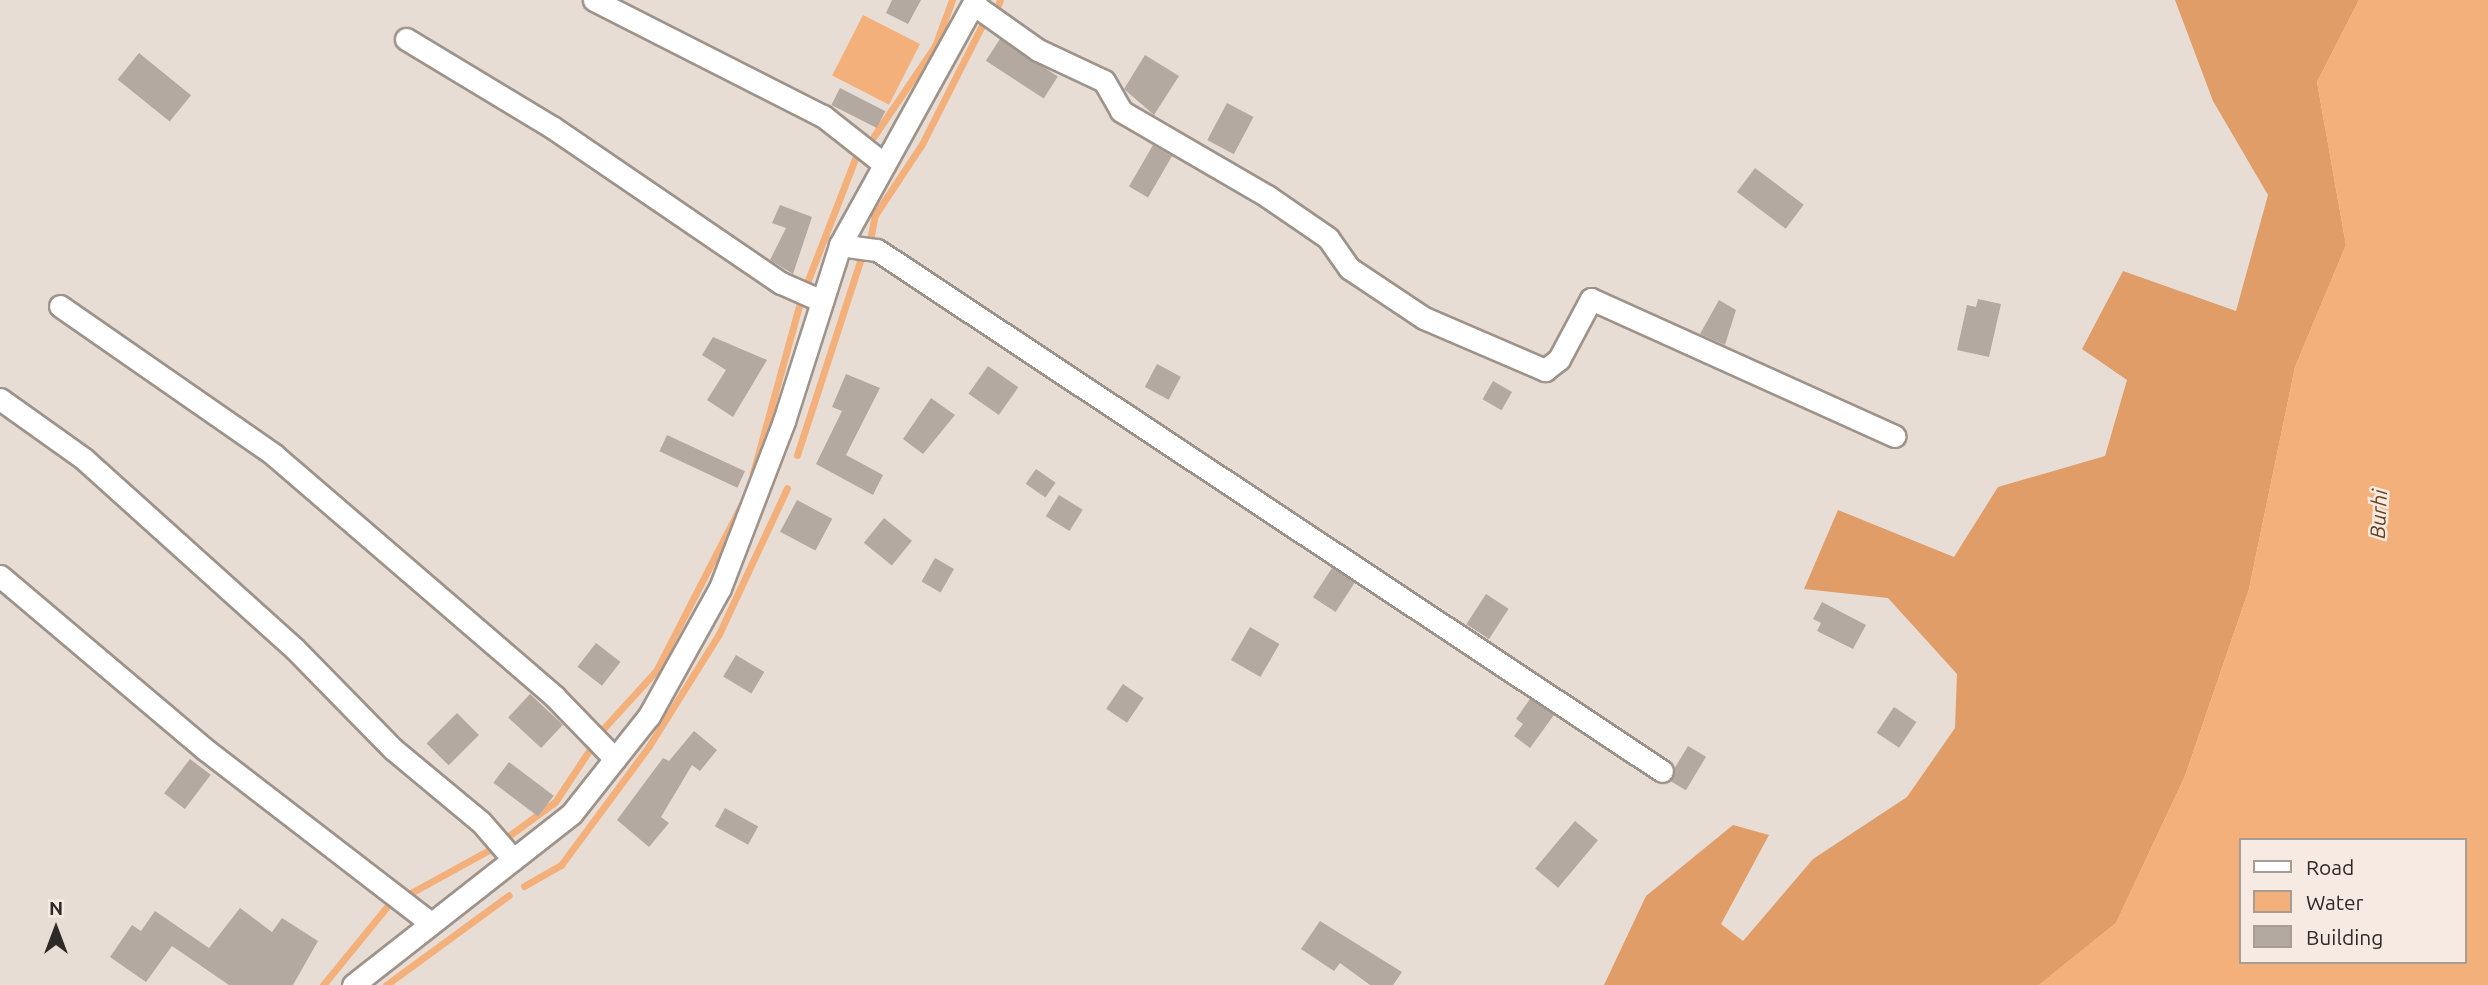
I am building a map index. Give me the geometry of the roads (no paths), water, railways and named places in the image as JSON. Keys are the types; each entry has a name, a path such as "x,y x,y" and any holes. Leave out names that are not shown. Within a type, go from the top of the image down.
{"street":[{"path":"594,0 822,116 884,164"},
{"path":"357,984 572,813 649,716 720,588 840,245 974,2 1038,50 1104,81 1121,111 1267,196 1328,238 1349,268 1424,318 1545,370 1559,359 1591,299 1894,436"},
{"path":"406,39 552,127 781,283 822,301"},
{"path":"840,245 877,250 1662,771"},
{"path":"60,306 147,360 274,455 555,697 615,759"},
{"path":"0,399 104,477 295,649 393,749 481,822 513,859"},
{"path":"0,576 206,750 431,923"}],"water":[{"name":"Burhi","path":"2359,0 2488,0 2488,985 2039,985 2116,923 2185,776 2249,589 2295,367 2346,245 2317,82"},
{"path":"863,15 920,44 889,105 832,76"}],"waterway":[{"path":"874,136 935,46 952,0"},
{"path":"998,5 1000,0"},
{"path":"870,240 875,215 922,144 981,27"},
{"path":"808,280 856,156"},
{"path":"797,455 861,258"},
{"path":"753,473 800,302"},
{"path":"524,886 561,865 649,746 719,634 787,488"},
{"path":"603,729 656,671 742,504"},
{"path":"506,838 555,802 592,746"},
{"path":"409,894 491,849"},
{"path":"386,985 509,895"},
{"path":"323,985 389,904"}]}
